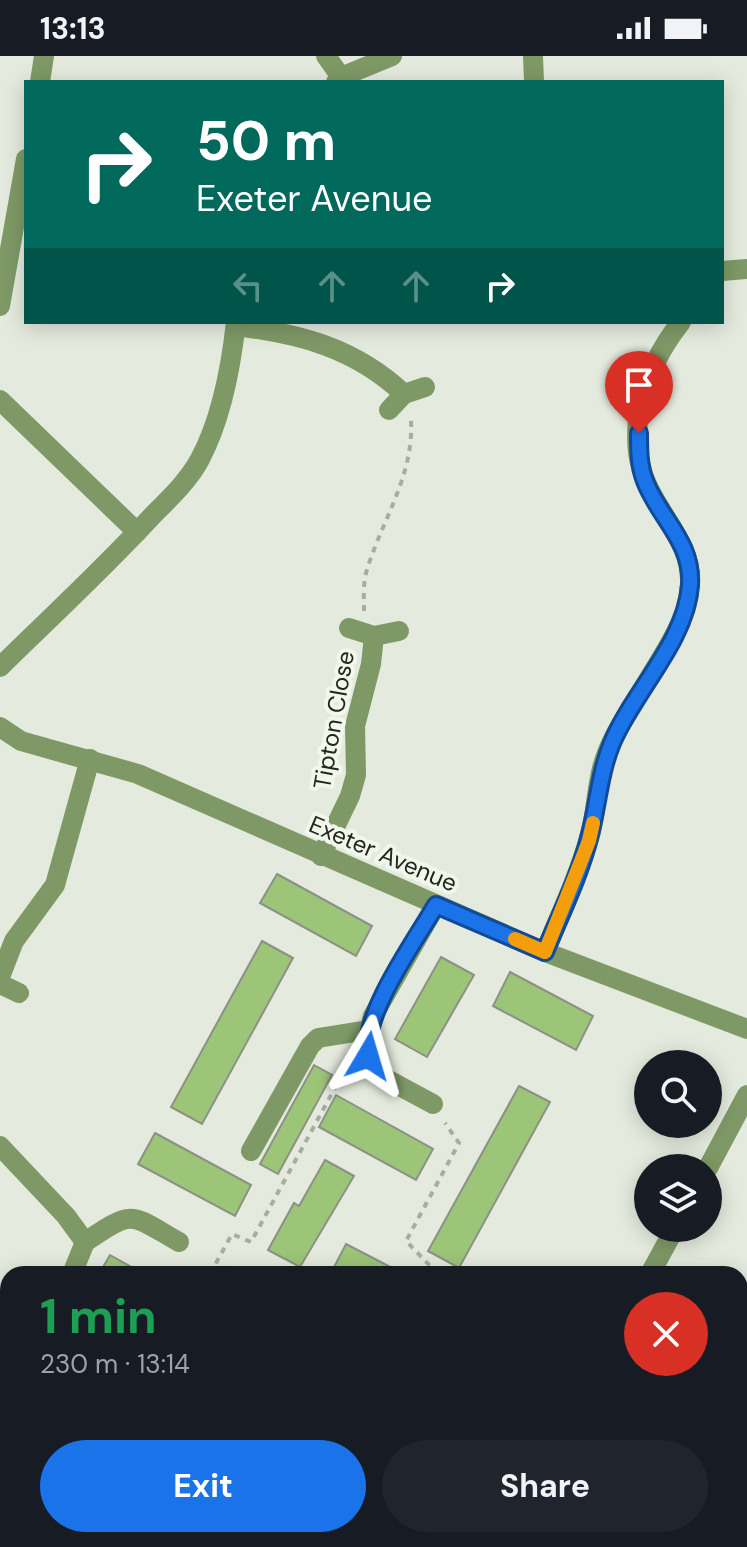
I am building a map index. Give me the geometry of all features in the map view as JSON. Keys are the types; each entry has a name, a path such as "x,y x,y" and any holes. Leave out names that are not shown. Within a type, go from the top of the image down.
{"street":[{"path":"40,80 44,56"},
{"path":"326,56 339,80 392,56"},
{"path":"533,56 534,80"},
{"path":"0,306 24,170"},
{"path":"724,271 747,269"},
{"path":"0,667 187,479 201,458 225,385 236,324 286,332 332,347 377,370 404,394"},
{"path":"545,952 589,841 602,767 613,739 676,632 685,611 690,586 689,561 680,538 645,480 639,455 639,410 644,387 665,343 679,324"},
{"path":"389,410 404,394 425,387"},
{"path":"0,400 137,532"},
{"name":"Tipton Close","path":"321,856 350,796 356,775 355,726 371,664 362,632 399,631"},
{"name":"Exeter Avenue","path":"0,727 21,741 138,774 545,952 747,1029"},
{"path":"0,977 21,929 55,885 90,759"},
{"path":"433,1104 381,1076 373,1067 367,1039 373,1016 436,905"},
{"path":"0,984 19,993"},
{"path":"251,1151 310,1046 318,1038 367,1039"},
{"path":"715,1154 747,1095"},
{"path":"0,1146 66,1216 85,1242"},
{"path":"75,1266 85,1242 127,1217 137,1218 179,1242"},
{"path":"654,1266 667,1242"}],"path":[{"path":"362,632 365,575 402,485 410,453 412,421 404,394"},
{"path":"214,1266 232,1234 251,1242 355,1051 367,1039"},
{"path":"430,1266 406,1241 459,1143 433,1104"}],"building":[{"path":"277,874 372,926 356,956 260,903"},
{"path":"262,941 293,958 202,1124 171,1107"},
{"path":"441,957 474,975 427,1057 395,1039"},
{"path":"510,972 593,1016 576,1050 493,1006"},
{"path":"314,1065 332,1075 278,1174 260,1164"},
{"path":"519,1086 550,1102 460,1266 428,1251"},
{"path":"336,1095 433,1149 416,1180 319,1127"},
{"path":"155,1133 251,1185 235,1216 138,1164"},
{"path":"325,1160 354,1176 301,1266 268,1250 294,1203 299,1206"},
{"path":"346,1244 389,1266 335,1266"},
{"path":"110,1255 130,1266 104,1266"}],"slow traffic":[{"path":"515,939 545,952 589,841 593,823"}],"route":[{"path":"368,1056 366,1044 373,1016 436,905 545,952 589,841 602,767 613,739 676,632 685,611 690,586 689,561 680,538 645,480 639,455 639,433"}]}
